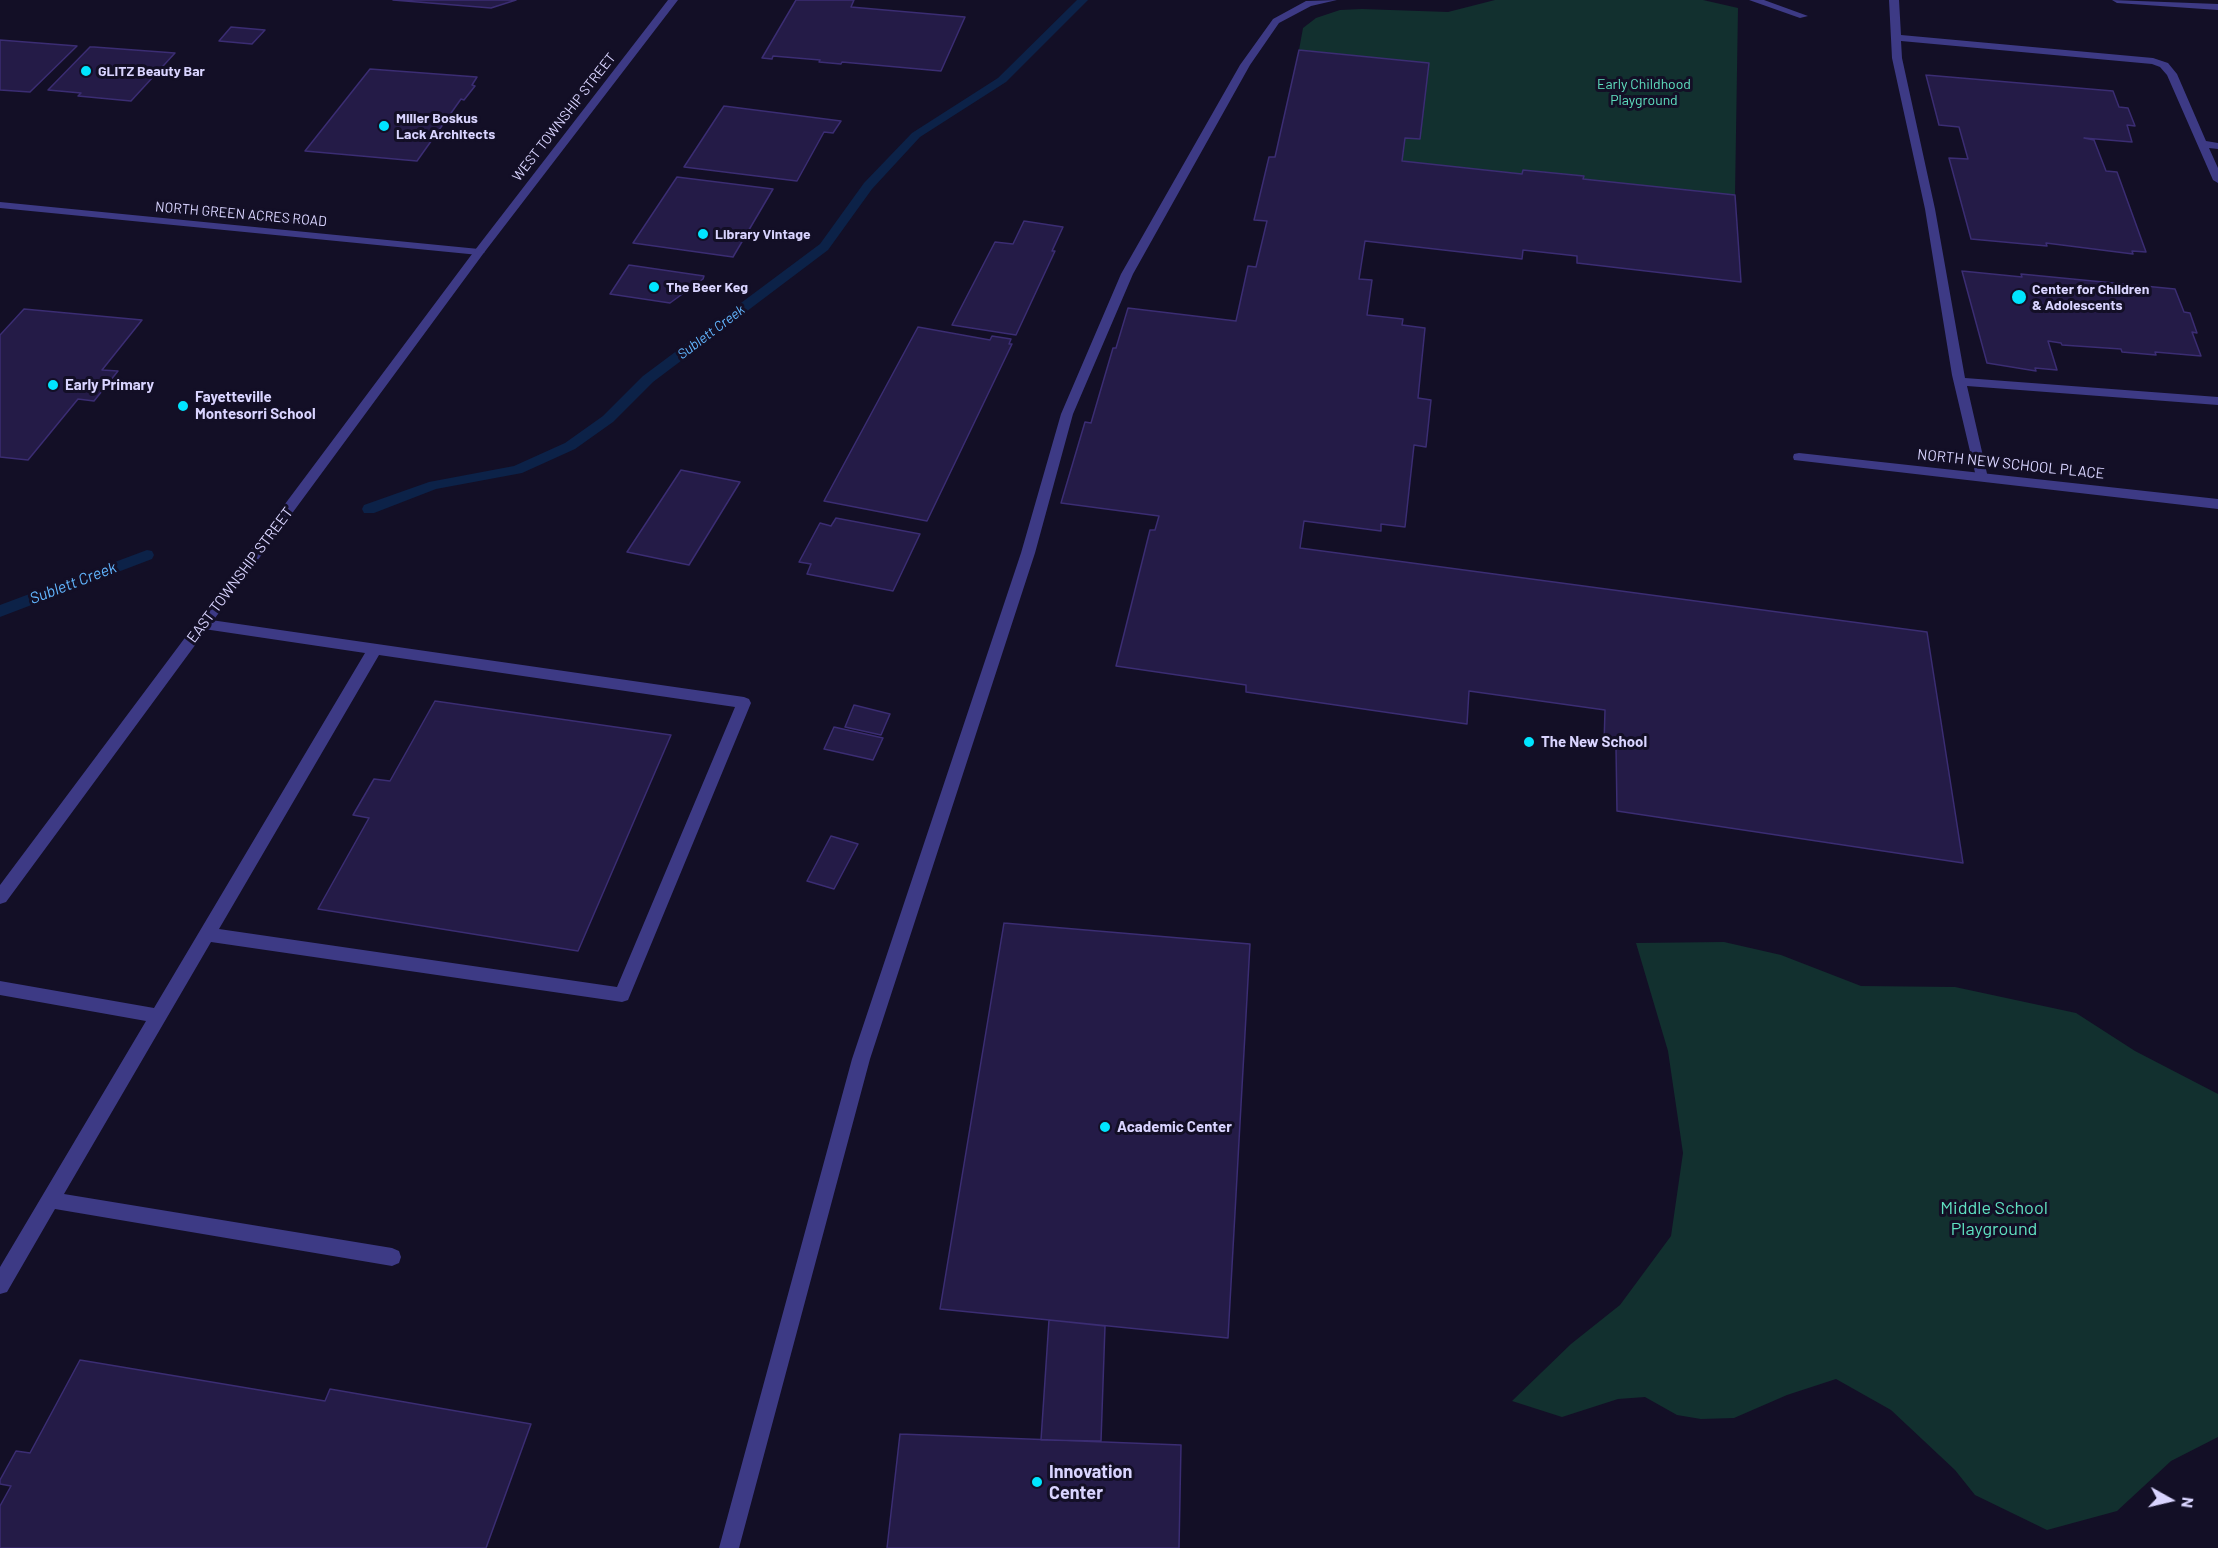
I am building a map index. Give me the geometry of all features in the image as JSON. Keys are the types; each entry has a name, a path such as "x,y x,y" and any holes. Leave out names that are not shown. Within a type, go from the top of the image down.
{"street":[{"name":"WEST TOWNSHIP STREET","path":"479,252 673,0"},
{"path":"729,1548 861,1059 1028,553 1067,414 1128,274 1245,65 1276,21 1309,3 1332,0"},
{"path":"1754,0 1803,16"},
{"path":"1894,0 1897,58 1930,209 1960,382 1982,478"},
{"path":"2117,0 2218,7"},
{"path":"1896,38 2153,61 2164,65 2172,74 2218,180"},
{"path":"2203,144 2218,146"},
{"name":"NORTH GREEN ACRES ROAD","path":"0,206 479,252"},
{"name":"EAST TOWNSHIP STREET","path":"0,897 479,252"},
{"path":"1960,382 2218,401"},
{"name":"NORTH NEW SCHOOL PLACE","path":"1799,457 2218,504"},
{"path":"204,624 744,703 622,996 207,934"},
{"path":"0,1285 375,649"},
{"path":"0,988 158,1016"},
{"path":"50,1200 392,1257"}],"green space":[{"name":"Early Childhood Playground","path":"1495,0 1703,0 1738,8 1735,195 1583,179 1583,176 1523,170 1522,174 1402,161 1405,138 1420,139 1429,63 1299,50 1303,28 1316,18 1340,10 1448,12"},
{"name":"Middle School Playground","path":"1724,942 1781,955 1861,986 1955,987 2076,1013 2135,1051 2218,1094 2218,1437 2171,1461 2117,1511 2047,1530 1975,1495 1955,1470 1891,1410 1836,1379 1787,1395 1734,1418 1701,1419 1677,1415 1645,1397 1618,1399 1562,1417 1512,1401 1571,1344 1620,1305 1671,1236 1683,1153 1668,1051 1636,943"}],"building":[{"path":"393,0 516,0 491,8"},
{"path":"796,0 854,0 851,7 965,17 941,71 842,62 841,64 773,56 772,59 762,58"},
{"path":"231,27 265,30 252,44 219,41"},
{"path":"0,40 77,46 30,92 0,90"},
{"path":"90,47 175,53 131,101 78,96 81,93 48,90"},
{"path":"1299,50 1429,63 1420,139 1405,138 1402,161 1522,174 1523,170 1584,176 1583,179 1735,195 1741,282 1577,263 1577,256 1523,250 1522,259 1365,241 1359,279 1372,280 1367,315 1403,319 1402,325 1425,328 1418,398 1431,400 1426,447 1414,445 1405,527 1381,524 1381,531 1304,521 1300,548 1927,632 1963,863 1617,811 1616,747 1604,745 1605,710 1469,691 1467,724 1246,692 1246,685 1116,666 1150,530 1155,530 1159,516 1061,503 1085,422 1091,423 1113,348 1116,348 1128,308 1236,321 1248,266 1256,267 1267,221 1254,220 1269,157 1275,157"},
{"name":"Miller Boskus Lack Architects","path":"370,69 477,77 472,85 475,86 464,100 461,99 417,161 305,151"},
{"path":"1926,75 2113,91 2119,107 2128,108 2135,126 2127,125 2132,142 2084,138 2094,140 2106,171 2117,172 2146,252 2132,251 2133,254 2046,243 2047,246 1971,239 1949,158 1968,159 1959,127 1939,125"},
{"path":"724,106 841,121 833,133 824,132 797,181 684,167"},
{"path":"677,177 773,189 733,257 633,243"},
{"path":"1024,221 1063,227 1052,251 1055,251 1016,335 952,325 995,242 1013,244"},
{"name":"The Beer Keg","path":"629,265 704,276 670,303 610,294"},
{"path":"1962,271 2022,277 2021,274 2175,289 2184,312 2190,313 2197,333 2192,332 2201,356 2122,352 2121,349 2062,345 2048,341 2057,370 2035,368 2036,371 1987,363"},
{"name":"Early Primary","path":"24,309 142,320 102,370 118,371 94,401 78,399 28,460 0,457 0,335"},
{"path":"918,327 990,340 992,336 1011,339 1009,344 1012,344 927,521 824,501"},
{"path":"681,470 740,482 689,565 627,552"},
{"path":"836,518 920,534 893,591 807,574 811,564 799,562 820,523 831,526"},
{"path":"435,701 671,735 578,951 318,909 369,818 353,815 374,779 390,781"},
{"path":"854,705 890,714 881,735 845,727"},
{"path":"834,727 883,738 873,760 824,749"},
{"path":"831,836 858,844 834,889 807,881"},
{"name":"Academic Center","path":"1004,923 1250,944 1228,1338 940,1309"},
{"path":"1049,1320 1105,1326 1101,1441 1041,1440"},
{"path":"80,1360 325,1401 330,1389 531,1424 486,1548 0,1548 0,1506 11,1486 0,1484 0,1480 16,1451 30,1453"},
{"name":"Innovation Center","path":"900,1434 1181,1445 1179,1548 887,1548"}],"waterway":[{"name":"Sublett Creek","path":"369,509 434,485 517,470 570,446 608,419 648,379 824,247 868,186 916,135 1002,80 1083,0"},
{"name":"Sublett Creek","path":"0,611 147,555"}],"place":[{"name":"GLITZ Beauty Bar","path":"86,71"},
{"name":"Miller Boskus Lack Architects","path":"384,126"},
{"name":"Library Vintage","path":"703,234"},
{"name":"The Beer Keg","path":"654,287"},
{"name":"Center for Children & Adolescents","path":"2019,297"},
{"name":"Early Primary","path":"53,385"},
{"name":"Fayetteville Montesorri School","path":"183,406"},
{"name":"The New School","path":"1529,742"},
{"name":"Academic Center","path":"1105,1127"},
{"name":"Innovation Center","path":"1037,1482"}]}
